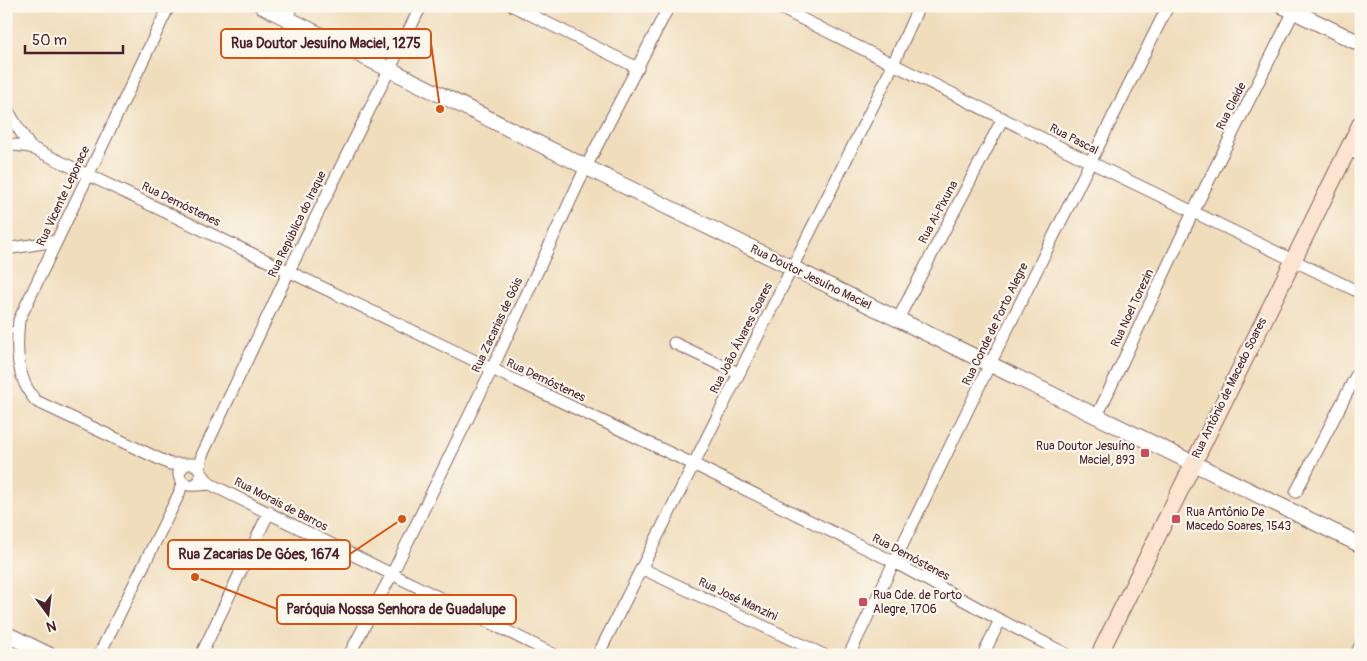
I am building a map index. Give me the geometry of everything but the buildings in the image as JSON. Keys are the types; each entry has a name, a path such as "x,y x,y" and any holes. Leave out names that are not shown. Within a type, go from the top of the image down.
{"main road":[{"name":"Rua Antônio de Macedo Soares","path":"1099,655 1292,261 1354,153 1361,122"}],"street":[{"name":"Rua Vicente Leporace","path":"169,6 19,320 18,361 28,392 36,401 170,464"},
{"name":"Rua Doutor Jesuíno Maciel","path":"262,6 289,12 390,68 586,167 1361,545"},
{"name":"Rua República do Iraque","path":"195,467 289,271 421,6"},
{"path":"513,6 638,68"},
{"name":"Rua Zacarias de Góis","path":"350,655 392,574 492,369 586,167 669,6"},
{"name":"Rua Pascal","path":"776,6 1090,162 1361,293"},
{"name":"Rua João Álvares Soares","path":"598,655 893,64 919,6"},
{"name":"Rua Conde de Porto Alegre","path":"850,655 990,364 1168,6"},
{"path":"1289,9 1361,44"},
{"name":"Rua Cleide","path":"1193,212 1289,9"},
{"path":"6,108 30,147"},
{"name":"Rua Ai-Pixuna","path":"898,319 1003,118"},
{"name":"Rua Demóstenes","path":"6,144 30,147 88,174 693,464 894,562 1068,655"},
{"name":"Rua Noel Torezin","path":"1097,416 1193,212"},
{"path":"6,249 56,240"},
{"path":"674,343 738,373"},
{"path":"1296,492 1361,366"},
{"path":"170,464 195,467"},
{"path":"170,464 184,485"},
{"path":"184,485 200,481 195,467"},
{"path":"99,655 184,485 181,468 195,467"},
{"name":"Rua Morais de Barros","path":"195,467 210,484 555,655"},
{"path":"184,485 210,484"},
{"path":"201,655 269,512"},
{"name":"Rua José Manzini","path":"641,568 824,655"},
{"path":"984,655 1000,620"},
{"path":"6,634 49,655"},
{"path":"1356,655 1361,644"}],"lane":[{"path":"6,334 19,326"}],"place":[{"name":"Rua Doutor Jesuíno Maciel, 1275","path":"440,109"},
{"name":"Rua Doutor Jesuíno Maciel, 893","path":"1145,453"},
{"name":"Rua Zacarias De Góes, 1674","path":"402,519"},
{"name":"Rua Antônio De Macedo Soares, 1543","path":"1176,519"},
{"name":"Paróquia Nossa Senhora de Guadalupe","path":"195,577"},
{"name":"Rua Cde. de Porto Alegre, 1706","path":"863,602"}]}
